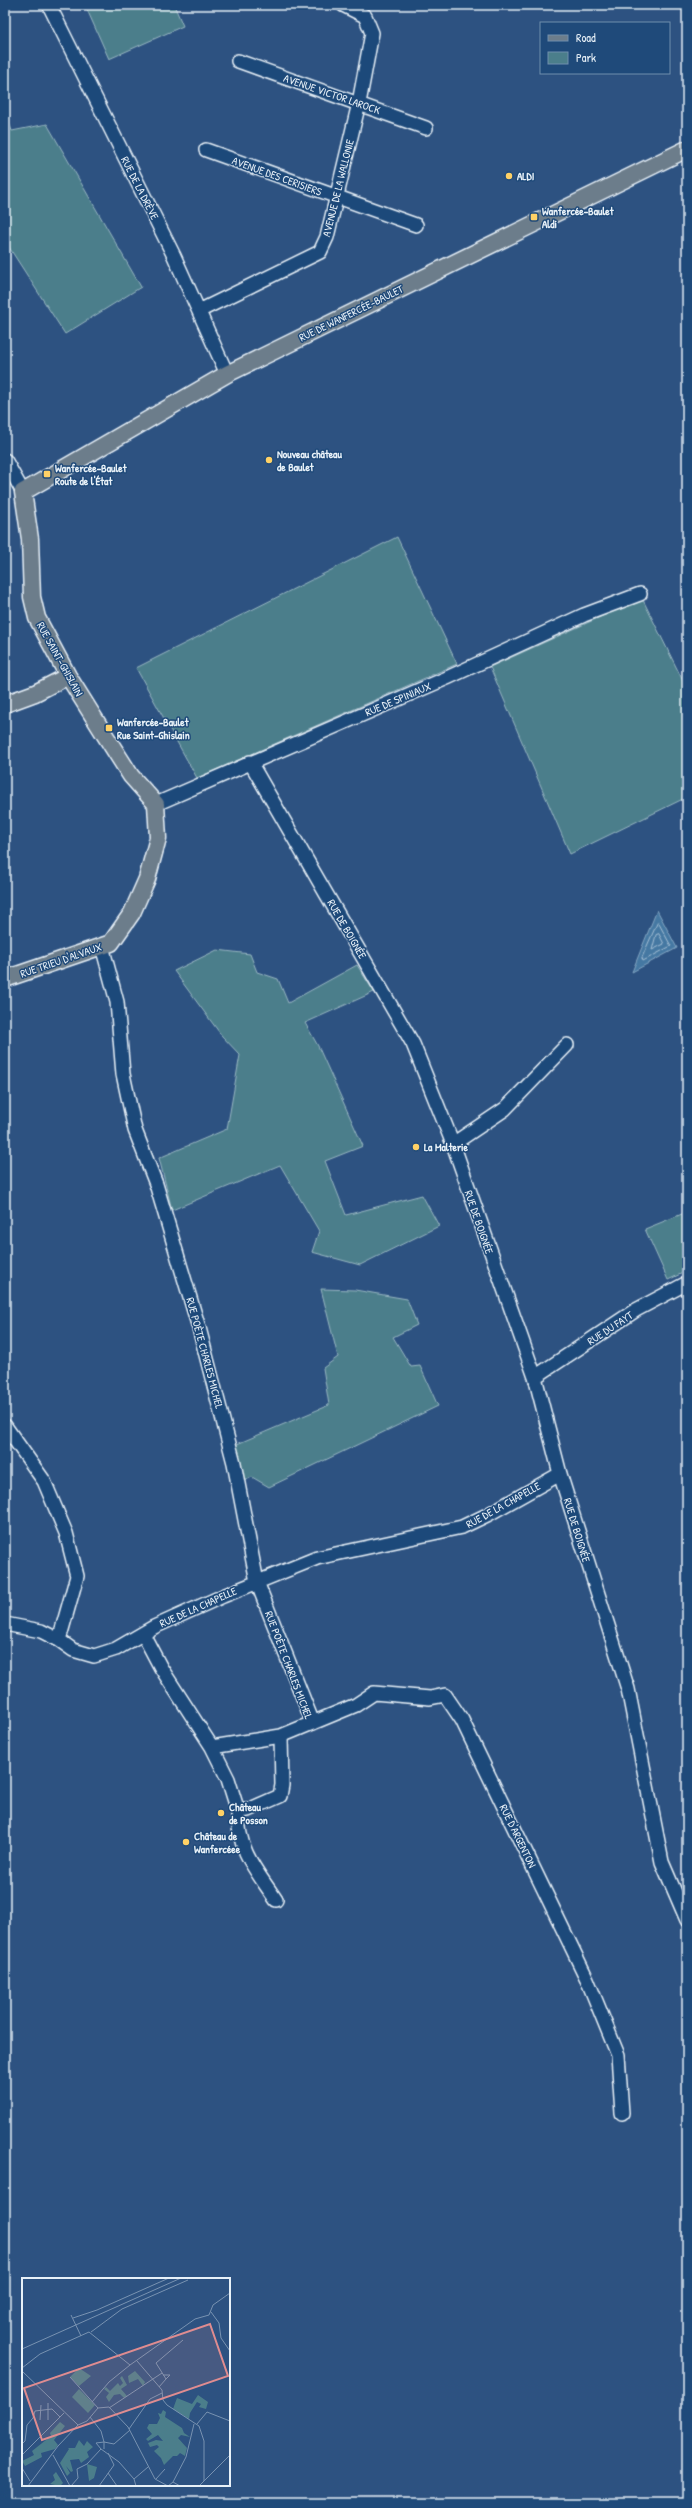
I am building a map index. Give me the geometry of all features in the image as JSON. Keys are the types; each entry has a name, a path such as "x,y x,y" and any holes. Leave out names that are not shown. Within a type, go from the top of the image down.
{"main road":[{"name":"RUE DE WANFERCÉE-BAULET","path":"23,492 227,374 687,149"},
{"name":"RUE SAINT-GHISLAIN","path":"23,492 30,539 34,606 49,641 68,676 131,776 156,804"},
{"path":"5,704 35,693 68,676"},
{"name":"RUE TRIEU D'ALVAUX","path":"5,979 112,943 132,913 147,879 158,838 156,804"}],"street":[{"name":"RUE DE LA DRÈVE","path":"49,5 174,256 227,374"},
{"name":"AVENUE DE LA WALLONIE","path":"199,311 320,252 327,237 359,104 372,33 365,16 343,5"},
{"name":"AVENUE VICTOR LAROCK","path":"238,61 426,128"},
{"name":"AVENUE DES CERISIERS","path":"206,150 416,224"},
{"path":"5,460 23,492"},
{"name":"RUE DE SPINIAUX","path":"156,804 447,678 584,615 640,594"},
{"name":"RUE DE BOIGNÉE","path":"250,762 413,1044 453,1144 535,1377 560,1474 628,1689 662,1862 687,1920"},
{"name":"RUE POÈTE CHARLES MICHEL","path":"102,946 117,1002 123,1074 135,1130 156,1184 199,1328 234,1463 257,1582 313,1723 281,1736 212,1747"},
{"path":"453,1144 505,1109 567,1045"},
{"name":"RUE DU FAYT","path":"535,1377 636,1310 687,1283"},
{"path":"5,1426 44,1481 66,1533 77,1576 60,1640"},
{"name":"RUE DE LA CHAPELLE","path":"5,1624 40,1631 60,1640 74,1650 94,1656 116,1648 143,1634 257,1582 317,1558 462,1527 488,1515 560,1474"},
{"path":"143,1634 161,1668 212,1747 228,1779 238,1812 238,1830 245,1854 276,1900"},
{"name":"RUE D'ARGENTON","path":"313,1723 356,1705 374,1693 430,1698 445,1695 462,1720 587,1979 618,2055 622,2113"},
{"path":"238,1812 273,1801 280,1796 282,1785 281,1736"}],"green space":[{"path":"85,5 174,5 183,26 109,59"},
{"path":"5,112 12,131 47,124 141,287 65,334 5,241"},
{"path":"397,537 457,664 197,778 136,668"},
{"path":"642,598 687,689 687,797 570,854 490,667"},
{"path":"217,950 250,954 257,972 278,979 288,1003 357,965 374,992 305,1023 318,1046 363,1146 325,1161 346,1215 422,1195 439,1226 360,1265 312,1252 319,1231 280,1165 172,1210 159,1158 227,1129 240,1055 222,1036 174,971"},
{"path":"687,1212 687,1271 668,1280 645,1229"},
{"path":"321,1289 355,1290 407,1299 417,1325 393,1337 411,1367 420,1366 438,1406 269,1487 252,1477 244,1481 230,1447 329,1405 323,1368 338,1357"}],"water":[{"path":"657,910 677,948 632,972"}],"place":[{"name":"ALDI","path":"509,176"},
{"name":"Wanfercée-Baulet Aldi","path":"534,217"},
{"name":"Nouveau château de Baulet","path":"269,460"},
{"name":"Wanfercée-Baulet Route de l'État","path":"47,474"},
{"name":"Wanfercée-Baulet Rue Saint-Ghislain","path":"109,728"},
{"name":"La Malterie","path":"416,1147"},
{"name":"Château de Posson","path":"221,1813"},
{"name":"Château de Wanfercéee","path":"186,1842"}]}
